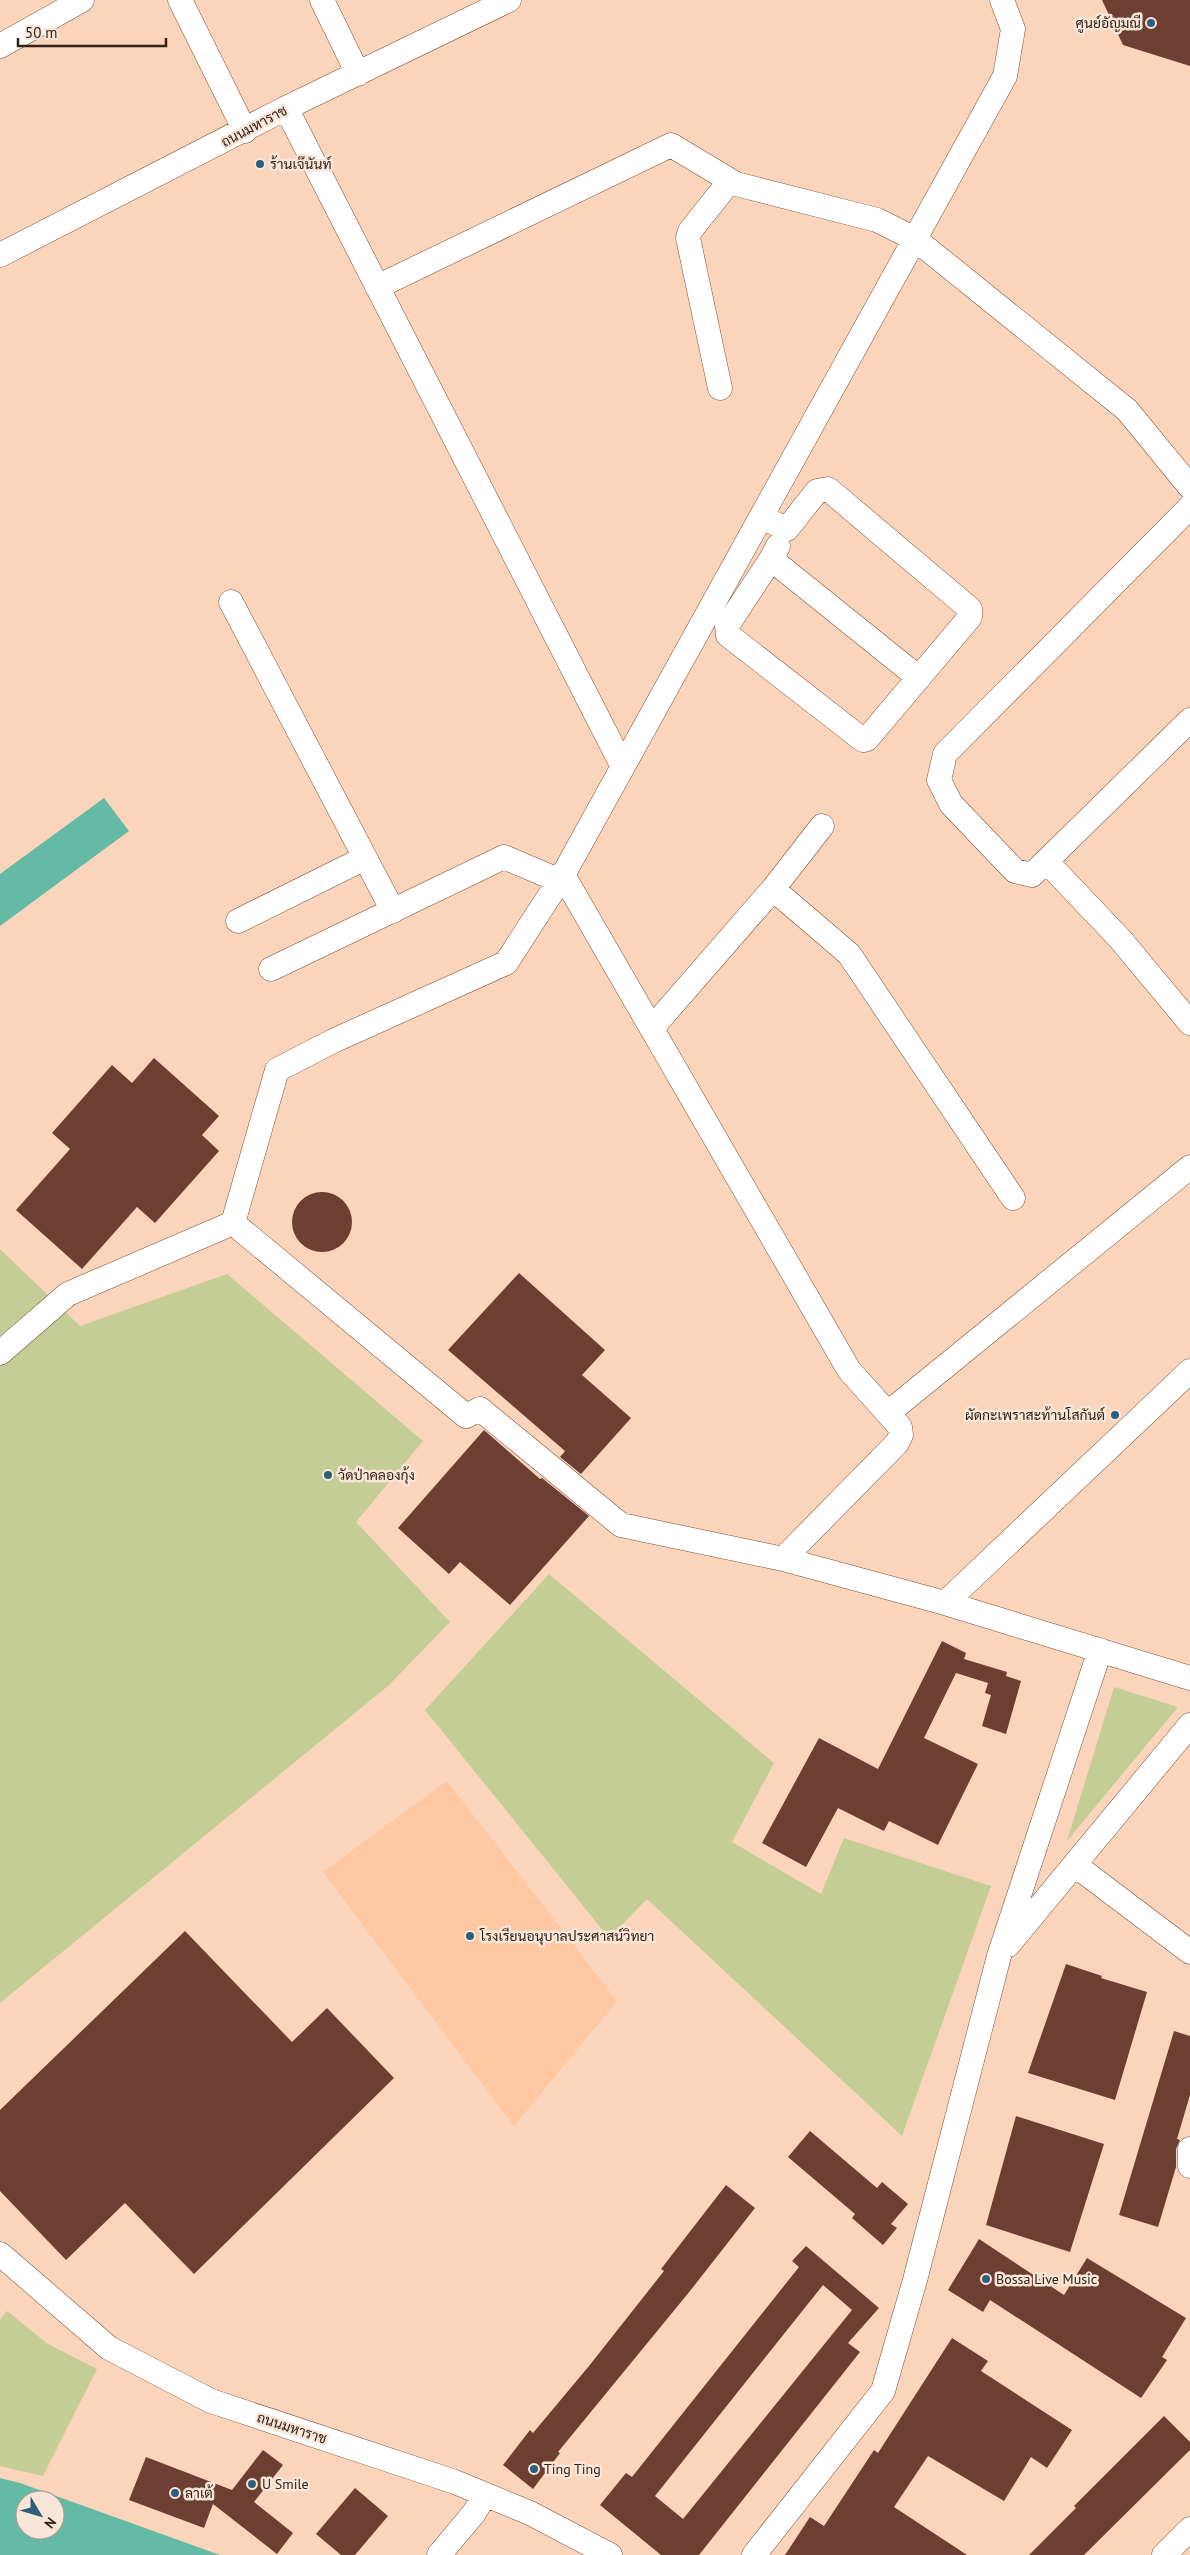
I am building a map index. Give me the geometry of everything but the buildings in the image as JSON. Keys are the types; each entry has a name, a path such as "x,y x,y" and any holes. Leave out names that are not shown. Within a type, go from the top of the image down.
{"street":[{"path":"0,46 82,0"},
{"path":"180,0 245,131"},
{"path":"322,0 358,74"},
{"name":"ถนนมหาราช","path":"0,255 245,131 286,108 358,74 485,5 509,0"},
{"path":"232,1223 277,1070 333,1041 506,963 561,878 1006,76 1014,29 1002,0"},
{"path":"286,108 623,767"},
{"path":"377,287 671,145 736,184 877,220 914,239 1127,410 1190,487"},
{"path":"720,388 688,238 690,231 730,181"},
{"path":"828,489 970,610 970,617 865,740 733,639 726,631 727,626 771,559 787,529 818,491 828,489"},
{"path":"1190,507 945,754 939,780 951,804 1015,871 1032,875 1048,862 1190,720"},
{"path":"761,517 787,529"},
{"path":"771,559 919,678"},
{"path":"231,602 392,911"},
{"path":"652,1028 773,889 822,826"},
{"path":"271,969 504,857 561,878 652,1028 849,1370 900,1428 901,1435 897,1444 783,1559"},
{"path":"238,921 365,858"},
{"path":"1048,862 1121,940 1190,1023"},
{"path":"773,889 849,954 1013,1198"},
{"path":"888,1413 1190,1167"},
{"path":"0,1353 68,1294 232,1223"},
{"path":"232,1223 466,1416 480,1409 621,1524 783,1559 945,1603 1190,1678"},
{"path":"945,1603 1190,1371"},
{"path":"754,2555 883,2391 915,2280 999,1956 1100,1650"},
{"path":"999,1956 1190,1725"},
{"path":"1075,1865 1190,1952"},
{"path":"1190,2149 1190,2166"},
{"name":"ถนนมหาราช","path":"0,2254 109,2348 211,2401 455,2482 530,2513 610,2555"},
{"path":"439,2555 474,2513 484,2495"},
{"path":"1164,2555 1190,2529"}],"shaded area":[{"name":"โรงเรียนอนุบาลประศาสน์วิทยา","path":"447,1781 617,2001 514,2126 323,1872"}],"green space":[{"path":"0,1249 80,1326 227,1274 423,1441 356,1522 450,1622 388,1686 0,2003"},
{"path":"549,1574 774,1763 732,1842 821,1894 844,1838 991,1886 902,2136 647,1899 609,1938 425,1710"},
{"path":"1114,1687 1178,1707 1067,1841"},
{"path":"7,2311 48,2344 97,2369 43,2476 0,2466 0,2320"}],"water":[{"path":"104,798 129,831 0,926 0,874"},
{"path":"0,2478 39,2490 15,2490 15,2540 65,2540 65,2499 220,2555 0,2555"}],"place":[{"name":"ศูนย์อัญมณี","path":"1151,23"},
{"name":"ร้านเจ๊นันท์","path":"260,164"},
{"name":"ผัดกะเพราสะท้านโสกันต์","path":"1115,1415"},
{"name":"วัดป่าคลองกุ้ง","path":"328,1475"},
{"name":"โรงเรียนอนุบาลประศาสน์วิทยา","path":"470,1936"},
{"name":"Bossa Live Music","path":"986,2279"},
{"name":"Ting Ting","path":"534,2469"},
{"name":"U Smile","path":"252,2484"},
{"name":"ลาเต้","path":"175,2493"}]}
